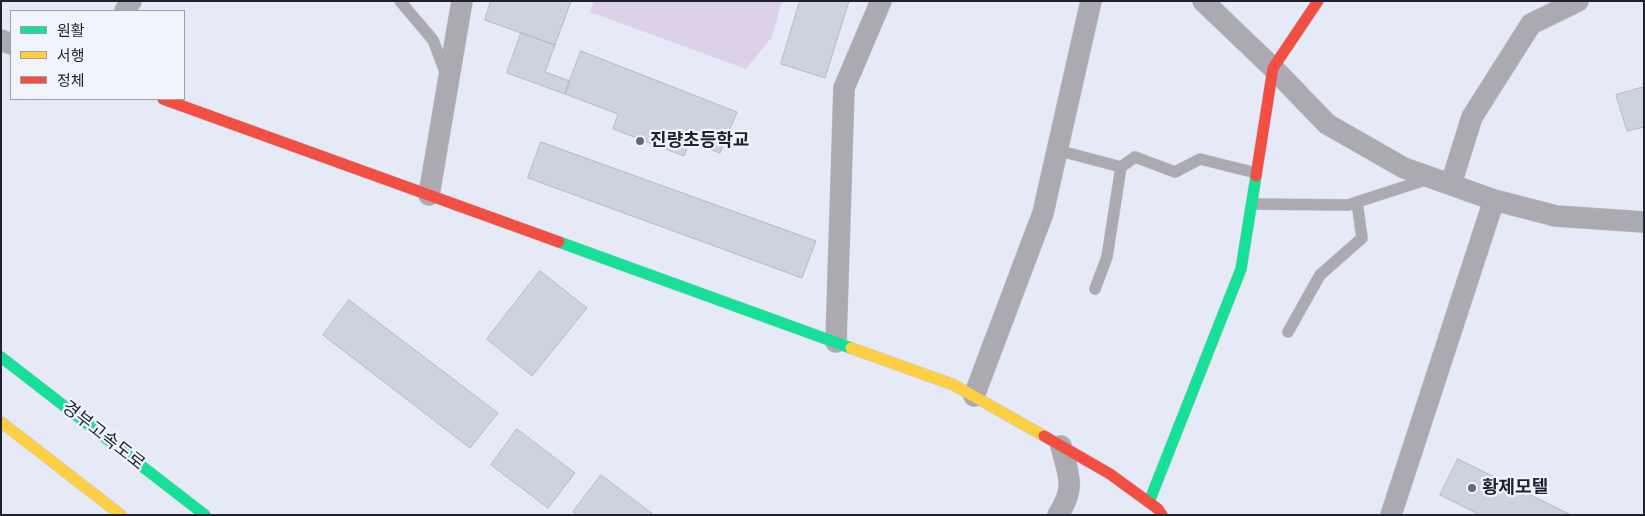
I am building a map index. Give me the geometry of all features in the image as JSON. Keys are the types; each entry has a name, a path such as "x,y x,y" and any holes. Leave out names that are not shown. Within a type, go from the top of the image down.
{"main road":[{"path":"1149,502 1241,269 1273,68 1318,1"},
{"path":"166,100 954,385 1110,474 1158,509 1162,515"},
{"name":"경부고속도로","path":"1,357 205,515"},
{"path":"1,422 121,515"}],"street":[{"path":"428,195 462,1"},
{"path":"836,342 844,88 881,1"},
{"path":"974,396 1043,213 1091,1"},
{"path":"1203,1 1273,68 1327,124 1404,168 1494,200 1556,216 1644,222"},
{"path":"1441,181 1472,117 1531,24 1578,1"},
{"path":"1391,515 1494,200"},
{"path":"1058,515 1065,503 1071,482 1061,446"}],"lane":[{"path":"400,1 433,40 448,81"},
{"path":"1057,150 1121,167"},
{"path":"1095,289 1107,257 1121,167 1135,157 1175,172 1200,159 1256,173"},
{"path":"1252,204 1348,205 1441,181"},
{"path":"1288,332 1320,275 1362,238 1357,202"}],"shaded area":[{"path":"594,1 782,1 772,37 746,69 590,12"}],"building":[{"path":"491,1 571,1 555,45 485,20"},
{"path":"800,1 849,1 825,78 781,64"},
{"path":"521,33 555,45 545,72 570,81 565,94 507,73"},
{"path":"581,51 737,112 720,153 690,142 684,156 613,129 618,114 565,94"},
{"path":"1644,87 1644,127 1627,131 1616,95"},
{"path":"541,142 816,241 802,278 528,178"},
{"path":"540,271 587,308 532,376 487,339"},
{"path":"349,300 498,413 470,448 323,335"},
{"path":"517,429 575,473 548,508 491,465"},
{"path":"1458,459 1571,515 1480,515 1440,495"},
{"path":"601,475 654,515 576,515 573,512"}],"traffic: fast":[{"path":"1149,502 1241,269 1256,176"},
{"path":"559,242 851,348"},
{"path":"1,357 205,515"}],"traffic: slow":[{"path":"851,348 954,385 1044,436"},
{"path":"1,422 121,515"}],"traffic: jam":[{"path":"1256,176 1273,68 1318,1"},
{"path":"166,100 559,242"},
{"path":"1044,436 1110,474 1158,509 1162,515"}],"place":[{"name":"진량초등학교","path":"640,141"},
{"name":"황제모텔","path":"1472,488"}]}
